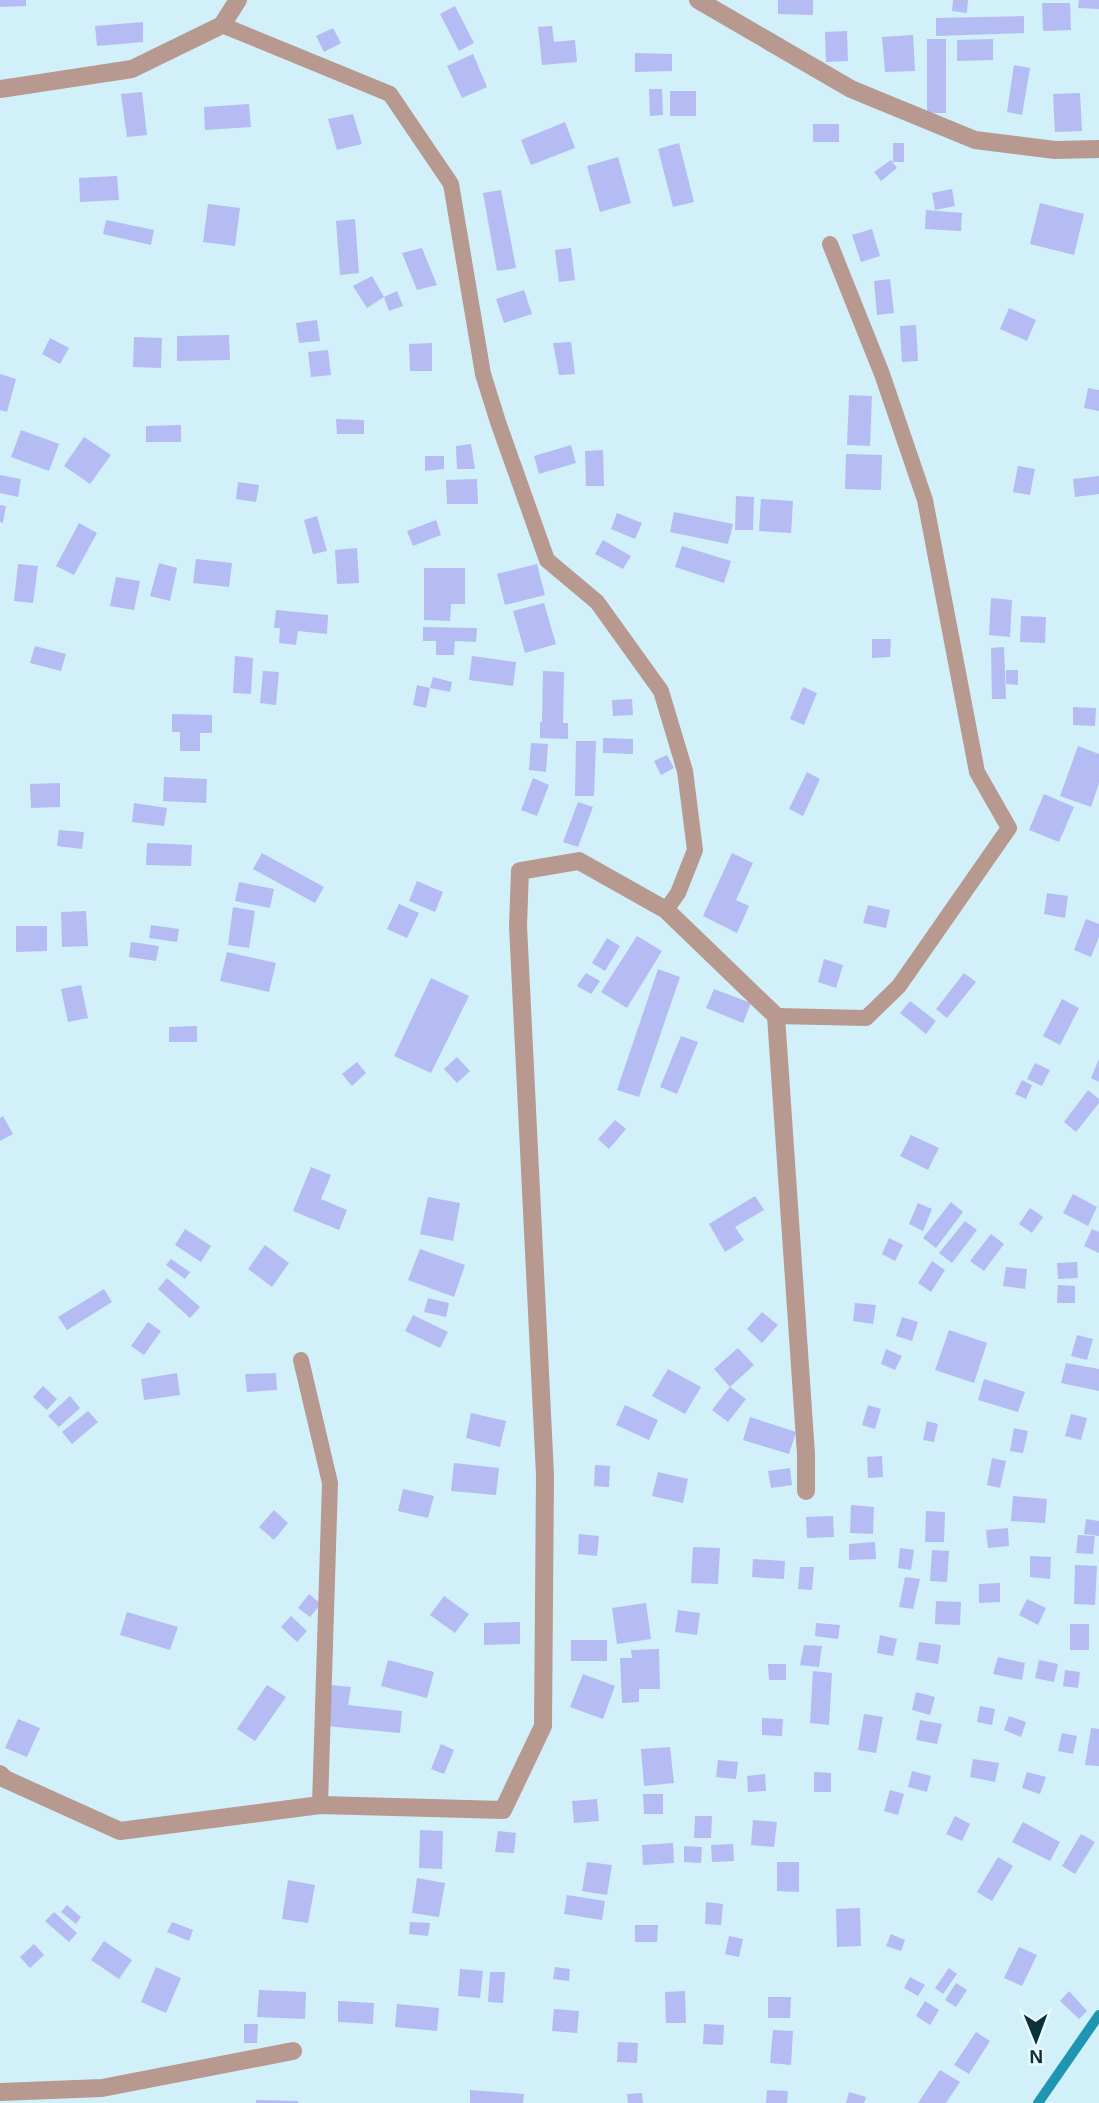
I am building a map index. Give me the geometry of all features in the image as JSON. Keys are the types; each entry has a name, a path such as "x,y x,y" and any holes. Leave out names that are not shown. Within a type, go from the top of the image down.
{"street":[{"path":"0,89 132,68 222,25 238,0"},
{"path":"698,0 851,89 975,140 1055,150 1099,149"},
{"path":"0,1774 5,1779 120,1831 320,1805 503,1810 543,1726 545,1475 518,940 520,871 579,861 666,910 776,1016 806,1454 806,1491"},
{"path":"0,2092 103,2096 293,2051"}],"lane":[{"path":"222,25 390,94 451,184 484,374 498,422 547,560 597,602 661,691 685,771 695,850 678,893 666,910"},
{"path":"776,1016 866,1018 899,986 1009,828 977,772 925,500 882,374 830,244"},
{"path":"301,1360 330,1483 320,1805"}],"building":[{"path":"0,0 26,0 26,6 0,7"},
{"path":"778,0 813,0 813,15 778,14"},
{"path":"953,0 968,0 967,13 952,11"},
{"path":"1079,0 1099,0 1099,9 1078,8"},
{"path":"1042,3 1070,3 1071,30 1043,31"},
{"path":"455,6 474,43 459,51 440,14"},
{"path":"1024,16 1024,33 936,36 936,18"},
{"path":"143,22 143,42 97,46 95,26"},
{"path":"552,26 554,42 575,40 577,62 542,65 538,27"},
{"path":"333,28 341,43 324,52 316,36"},
{"path":"847,31 848,61 826,62 825,32"},
{"path":"913,35 915,71 885,72 882,37"},
{"path":"927,39 946,39 946,113 927,113"},
{"path":"993,39 993,60 957,61 957,40"},
{"path":"635,53 672,54 672,71 635,72"},
{"path":"473,54 487,87 462,98 447,66"},
{"path":"1014,65 1030,68 1022,115 1007,112"},
{"path":"649,89 662,89 663,115 650,116"},
{"path":"670,91 696,91 696,116 670,116"},
{"path":"142,92 147,135 127,137 121,94"},
{"path":"1080,93 1082,131 1055,132 1053,94"},
{"path":"249,104 251,127 205,130 204,107"},
{"path":"353,114 362,144 337,150 328,119"},
{"path":"565,122 575,148 531,165 521,140"},
{"path":"813,124 839,124 839,142 813,142"},
{"path":"679,143 694,202 673,207 658,149"},
{"path":"893,143 904,143 904,162 893,162"},
{"path":"618,157 631,203 600,212 587,166"},
{"path":"891,160 897,168 881,181 874,172"},
{"path":"117,176 119,200 80,202 79,178"},
{"path":"952,189 955,206 935,210 932,193"},
{"path":"501,190 516,268 497,271 483,193"},
{"path":"1040,203 1084,214 1074,255 1030,244"},
{"path":"208,204 240,208 235,246 203,242"},
{"path":"926,210 962,213 961,231 925,229"},
{"path":"355,219 359,273 340,275 336,221"},
{"path":"106,220 154,230 151,245 103,234"},
{"path":"872,229 880,256 861,262 852,235"},
{"path":"422,248 437,285 417,290 402,253"},
{"path":"571,248 575,280 559,282 555,250"},
{"path":"372,276 384,297 367,308 353,286"},
{"path":"890,279 894,313 877,315 874,281"},
{"path":"524,290 532,314 504,323 496,299"},
{"path":"397,291 403,306 389,311 384,297"},
{"path":"1009,308 1036,320 1027,341 1000,329"},
{"path":"317,320 320,341 299,343 296,323"},
{"path":"916,325 918,361 902,362 900,326"},
{"path":"229,335 230,360 177,361 177,336"},
{"path":"134,337 162,338 161,368 133,367"},
{"path":"50,338 69,348 60,364 42,354"},
{"path":"571,342 575,374 559,375 553,343"},
{"path":"432,343 432,371 410,371 409,344"},
{"path":"328,350 331,375 311,377 308,352"},
{"path":"0,374 16,379 7,412 0,410"},
{"path":"1088,388 1099,390 1099,411 1084,408"},
{"path":"849,395 872,396 870,446 847,445"},
{"path":"336,419 364,420 364,434 337,434"},
{"path":"181,425 181,442 146,442 146,426"},
{"path":"21,430 59,444 49,471 11,457"},
{"path":"84,437 111,455 90,484 64,466"},
{"path":"471,444 475,469 457,469 456,446"},
{"path":"571,445 576,463 539,474 534,456"},
{"path":"603,450 604,486 586,486 585,451"},
{"path":"846,454 882,455 881,490 845,489"},
{"path":"425,456 444,456 444,469 425,471"},
{"path":"1018,466 1035,469 1030,495 1013,492"},
{"path":"0,475 21,479 18,497 0,493"},
{"path":"1099,476 1099,494 1075,497 1073,479"},
{"path":"477,479 478,504 447,504 446,480"},
{"path":"238,482 259,485 256,502 236,499"},
{"path":"736,496 754,497 753,530 735,530"},
{"path":"761,499 793,501 791,533 759,531"},
{"path":"0,505 6,506 3,523 0,522"},
{"path":"674,512 733,524 728,544 670,532"},
{"path":"617,513 642,523 635,539 611,529"},
{"path":"317,516 327,551 313,554 304,520"},
{"path":"436,520 441,535 413,546 407,531"},
{"path":"79,523 97,533 74,575 56,566"},
{"path":"603,540 631,556 623,569 595,554"},
{"path":"682,546 731,561 724,583 675,567"},
{"path":"357,548 359,583 337,584 335,550"},
{"path":"196,559 232,563 229,587 193,583"},
{"path":"159,563 177,568 170,601 150,596"},
{"path":"18,564 38,566 33,603 14,601"},
{"path":"537,564 545,595 505,605 497,574"},
{"path":"424,568 465,568 465,604 451,604 450,621 424,620"},
{"path":"116,577 140,581 134,610 110,606"},
{"path":"991,598 1012,600 1010,637 989,635"},
{"path":"544,603 556,644 525,653 513,611"},
{"path":"276,610 328,615 327,634 298,631 296,645 279,643 280,628 274,628"},
{"path":"1021,616 1046,617 1045,643 1020,642"},
{"path":"423,627 477,628 476,642 455,641 454,655 436,655 436,641 423,641"},
{"path":"872,639 891,639 890,657 872,658"},
{"path":"35,646 66,654 61,671 30,663"},
{"path":"1004,647 1006,699 992,699 991,648"},
{"path":"235,656 253,658 251,694 233,693"},
{"path":"472,656 516,662 513,686 469,680"},
{"path":"1006,670 1018,670 1018,685 1006,684"},
{"path":"263,671 279,672 276,705 260,703"},
{"path":"543,671 564,672 563,723 568,723 568,739 540,738"},
{"path":"433,677 452,682 450,692 430,688"},
{"path":"417,685 430,688 426,708 413,705"},
{"path":"803,687 817,693 804,725 790,719"},
{"path":"632,699 633,715 613,716 612,700"},
{"path":"1073,707 1096,708 1095,726 1073,725"},
{"path":"172,714 212,715 212,733 200,733 200,751 180,751 180,732 172,732"},
{"path":"603,738 633,739 633,754 603,753"},
{"path":"576,741 596,741 594,796 575,796"},
{"path":"531,743 548,744 546,772 529,770"},
{"path":"1078,746 1099,754 1099,783 1091,807 1060,796"},
{"path":"667,755 674,768 661,775 654,761"},
{"path":"807,772 820,779 803,816 789,809"},
{"path":"164,777 207,779 206,803 163,801"},
{"path":"533,778 549,785 537,816 521,810"},
{"path":"60,783 60,807 31,808 30,784"},
{"path":"1044,794 1074,807 1059,842 1029,830"},
{"path":"578,802 593,807 578,847 563,842"},
{"path":"134,803 167,808 164,826 132,822"},
{"path":"59,830 84,832 82,849 57,846"},
{"path":"147,843 192,845 191,866 146,865"},
{"path":"262,853 324,887 315,903 253,869"},
{"path":"732,853 753,863 736,900 749,906 737,933 703,916"},
{"path":"417,881 443,892 435,912 409,901"},
{"path":"239,882 274,889 270,908 235,901"},
{"path":"1047,893 1068,896 1065,918 1044,914"},
{"path":"399,904 419,913 407,938 387,929"},
{"path":"868,905 890,910 886,928 863,923"},
{"path":"233,907 255,911 249,948 228,945"},
{"path":"86,911 88,946 62,947 61,912"},
{"path":"1086,919 1099,924 1099,937 1091,957 1074,950"},
{"path":"151,925 179,929 177,942 149,938"},
{"path":"16,926 47,926 47,951 16,952"},
{"path":"637,936 662,951 627,1008 601,992"},
{"path":"607,938 620,946 605,971 592,963"},
{"path":"131,942 159,946 156,961 129,957"},
{"path":"227,952 276,963 269,992 220,981"},
{"path":"824,959 843,965 836,988 818,982"},
{"path":"658,969 680,977 639,1097 617,1090"},
{"path":"586,973 600,981 591,994 577,986"},
{"path":"964,973 976,982 947,1018 936,1009"},
{"path":"431,978 469,996 431,1073 394,1056"},
{"path":"81,985 88,1018 68,1022 61,989"},
{"path":"714,989 751,1003 743,1023 706,1008"},
{"path":"1062,999 1079,1008 1060,1045 1043,1036"},
{"path":"910,1001 936,1021 926,1034 900,1013"},
{"path":"197,1026 197,1042 169,1042 169,1027"},
{"path":"681,1036 698,1042 677,1094 660,1087"},
{"path":"457,1057 470,1071 457,1083 444,1069"},
{"path":"1099,1059 1099,1082 1091,1078"},
{"path":"357,1062 366,1073 352,1086 342,1074"},
{"path":"1035,1063 1050,1070 1042,1086 1027,1079"},
{"path":"1022,1080 1032,1085 1026,1099 1015,1094"},
{"path":"1088,1090 1099,1099 1099,1103 1076,1132 1064,1122"},
{"path":"3,1116 13,1134 0,1141 0,1118"},
{"path":"615,1120 626,1129 609,1149 598,1139"},
{"path":"911,1135 939,1148 928,1170 900,1156"},
{"path":"311,1167 331,1175 321,1199 347,1210 339,1230 293,1211"},
{"path":"1073,1194 1097,1207 1088,1226 1063,1213"},
{"path":"755,1196 764,1210 735,1227 744,1240 725,1252 709,1224"},
{"path":"428,1197 460,1203 453,1241 420,1234"},
{"path":"951,1202 963,1212 936,1248 923,1238"},
{"path":"918,1203 932,1209 923,1231 909,1224"},
{"path":"1030,1208 1043,1217 1032,1233 1019,1224"},
{"path":"965,1221 977,1230 952,1263 939,1253"},
{"path":"185,1229 211,1246 201,1262 175,1245"},
{"path":"1092,1229 1099,1232 1099,1253 1084,1246"},
{"path":"991,1234 1004,1244 984,1271 970,1261"},
{"path":"889,1238 903,1245 895,1261 882,1254"},
{"path":"265,1245 289,1263 272,1287 248,1269"},
{"path":"420,1249 465,1265 454,1297 408,1280"},
{"path":"171,1259 190,1272 185,1279 166,1265"},
{"path":"932,1261 945,1270 931,1292 918,1283"},
{"path":"1077,1262 1078,1278 1058,1279 1057,1263"},
{"path":"1006,1267 1027,1269 1025,1289 1003,1286"},
{"path":"167,1278 200,1307 190,1318 158,1289"},
{"path":"1058,1285 1075,1286 1075,1303 1057,1303"},
{"path":"104,1289 112,1302 67,1330 58,1317"},
{"path":"428,1298 449,1303 446,1317 424,1312"},
{"path":"855,1303 876,1305 873,1324 853,1321"},
{"path":"762,1312 778,1325 762,1343 747,1329"},
{"path":"413,1315 448,1332 440,1348 405,1331"},
{"path":"902,1317 918,1322 912,1341 896,1336"},
{"path":"148,1322 161,1331 144,1355 131,1346"},
{"path":"949,1330 987,1343 974,1383 935,1370"},
{"path":"1077,1335 1093,1339 1087,1360 1071,1356"},
{"path":"738,1348 754,1365 730,1387 714,1369"},
{"path":"886,1349 902,1356 895,1370 881,1364"},
{"path":"1066,1363 1099,1369 1099,1391 1061,1383"},
{"path":"668,1369 701,1387 685,1414 652,1396"},
{"path":"177,1373 180,1395 144,1400 141,1379"},
{"path":"276,1373 277,1390 247,1392 245,1374"},
{"path":"984,1379 1025,1392 1018,1412 978,1400"},
{"path":"43,1386 57,1399 47,1410 33,1397"},
{"path":"730,1387 746,1399 728,1422 712,1410"},
{"path":"70,1396 80,1408 59,1427 48,1416"},
{"path":"625,1405 658,1420 649,1440 616,1425"},
{"path":"868,1405 881,1409 875,1429 862,1425"},
{"path":"88,1411 98,1422 72,1444 62,1432"},
{"path":"471,1413 506,1421 500,1447 466,1438"},
{"path":"1071,1414 1087,1418 1081,1440 1065,1436"},
{"path":"750,1417 796,1432 789,1454 743,1440"},
{"path":"927,1421 938,1424 934,1442 923,1440"},
{"path":"1014,1428 1028,1431 1023,1453 1010,1451"},
{"path":"882,1456 883,1477 868,1478 867,1457"},
{"path":"992,1458 1006,1461 1000,1488 987,1485"},
{"path":"454,1463 499,1468 496,1495 451,1491"},
{"path":"595,1465 610,1466 609,1487 594,1486"},
{"path":"790,1468 792,1485 771,1488 768,1471"},
{"path":"658,1472 688,1479 683,1503 652,1496"},
{"path":"403,1489 434,1496 428,1518 398,1511"},
{"path":"1013,1496 1047,1499 1045,1523 1011,1521"},
{"path":"851,1505 874,1507 873,1534 850,1533"},
{"path":"274,1510 288,1523 274,1540 259,1527"},
{"path":"926,1511 945,1512 944,1542 925,1542"},
{"path":"833,1516 834,1537 807,1538 806,1517"},
{"path":"1086,1519 1099,1521 1099,1536 1084,1534"},
{"path":"1008,1528 1009,1546 988,1548 986,1530"},
{"path":"579,1534 599,1536 597,1556 578,1554"},
{"path":"1078,1535 1095,1536 1093,1554 1076,1553"},
{"path":"875,1542 876,1559 849,1560 849,1544"},
{"path":"693,1547 720,1548 718,1584 691,1583"},
{"path":"900,1548 914,1550 911,1570 898,1568"},
{"path":"932,1550 949,1551 947,1582 930,1581"},
{"path":"1030,1556 1051,1557 1050,1579 1030,1577"},
{"path":"753,1559 785,1561 784,1579 752,1577"},
{"path":"1075,1565 1097,1566 1095,1605 1074,1604"},
{"path":"800,1567 814,1567 812,1590 798,1589"},
{"path":"905,1577 920,1579 913,1609 899,1607"},
{"path":"1000,1583 1000,1602 979,1603 979,1584"},
{"path":"309,1594 321,1604 310,1617 298,1608"},
{"path":"444,1596 469,1614 455,1633 430,1615"},
{"path":"1027,1599 1046,1608 1038,1625 1019,1615"},
{"path":"936,1601 961,1602 960,1625 935,1624"},
{"path":"646,1603 651,1639 617,1644 612,1608"},
{"path":"678,1610 700,1613 697,1635 675,1632"},
{"path":"127,1612 178,1627 170,1650 120,1635"},
{"path":"291,1616 307,1631 297,1642 281,1627"},
{"path":"520,1622 520,1644 484,1645 484,1623"},
{"path":"816,1623 840,1625 838,1639 815,1636"},
{"path":"1070,1624 1089,1624 1089,1650 1070,1650"},
{"path":"880,1635 897,1639 893,1656 877,1653"},
{"path":"571,1640 607,1640 607,1661 571,1661"},
{"path":"919,1642 941,1645 938,1664 916,1660"},
{"path":"804,1645 822,1646 819,1667 800,1665"},
{"path":"659,1649 660,1689 639,1689 639,1702 622,1703 620,1658 632,1658 631,1650"},
{"path":"998,1657 1025,1663 1022,1680 993,1674"},
{"path":"388,1660 434,1672 427,1698 381,1686"},
{"path":"1039,1660 1058,1664 1054,1682 1035,1678"},
{"path":"768,1664 786,1664 786,1680 769,1680"},
{"path":"1065,1670 1080,1672 1078,1688 1063,1686"},
{"path":"813,1671 832,1673 829,1725 810,1723"},
{"path":"583,1674 615,1686 603,1719 570,1707"},
{"path":"267,1685 286,1697 255,1741 237,1729"},
{"path":"330,1685 351,1687 348,1705 402,1711 400,1733 326,1726"},
{"path":"916,1692 935,1697 930,1715 912,1710"},
{"path":"980,1706 995,1709 992,1725 977,1722"},
{"path":"864,1714 883,1717 876,1753 858,1750"},
{"path":"1009,1716 1026,1722 1021,1737 1004,1730"},
{"path":"762,1718 783,1719 782,1736 762,1735"},
{"path":"18,1719 40,1728 27,1757 5,1748"},
{"path":"920,1720 942,1724 937,1744 916,1740"},
{"path":"1091,1728 1099,1729 1099,1766 1085,1765"},
{"path":"1062,1733 1077,1736 1073,1754 1058,1751"},
{"path":"441,1744 454,1750 444,1774 431,1769"},
{"path":"670,1747 674,1783 644,1786 641,1749"},
{"path":"973,1759 999,1763 995,1782 970,1777"},
{"path":"718,1760 738,1762 736,1779 716,1777"},
{"path":"912,1771 931,1776 927,1792 908,1787"},
{"path":"814,1772 831,1773 831,1792 814,1792"},
{"path":"1027,1772 1046,1777 1040,1794 1022,1788"},
{"path":"765,1774 766,1791 748,1792 747,1776"},
{"path":"890,1790 904,1794 898,1815 884,1811"},
{"path":"643,1794 663,1794 663,1814 644,1814"},
{"path":"597,1799 599,1821 574,1823 572,1801"},
{"path":"695,1816 712,1816 711,1838 694,1838"},
{"path":"955,1816 970,1824 962,1841 946,1834"},
{"path":"753,1820 777,1822 774,1847 751,1845"},
{"path":"1023,1822 1060,1842 1050,1861 1012,1842"},
{"path":"420,1830 443,1831 442,1869 419,1868"},
{"path":"498,1831 516,1833 514,1853 495,1852"},
{"path":"1081,1834 1095,1842 1075,1874 1062,1866"},
{"path":"673,1843 674,1863 643,1865 642,1845"},
{"path":"733,1844 734,1861 712,1862 711,1845"},
{"path":"684,1846 702,1847 701,1863 684,1862"},
{"path":"998,1857 1013,1866 992,1901 977,1892"},
{"path":"587,1862 612,1865 607,1895 582,1891"},
{"path":"777,1862 799,1862 799,1892 777,1891"},
{"path":"417,1878 445,1883 439,1917 412,1913"},
{"path":"288,1880 315,1885 308,1923 282,1919"},
{"path":"567,1895 605,1901 602,1920 564,1914"},
{"path":"706,1902 723,1904 721,1925 705,1924"},
{"path":"67,1905 81,1917 76,1924 61,1912"},
{"path":"860,1908 861,1946 837,1947 836,1909"},
{"path":"54,1912 77,1933 69,1942 45,1921"},
{"path":"172,1922 193,1930 189,1941 167,1932"},
{"path":"410,1922 430,1923 428,1936 409,1934"},
{"path":"635,1925 658,1925 657,1942 635,1942"},
{"path":"891,1934 905,1940 901,1951 886,1946"},
{"path":"729,1936 743,1939 739,1957 725,1954"},
{"path":"104,1941 132,1960 119,1979 91,1960"},
{"path":"34,1944 44,1955 30,1968 20,1957"},
{"path":"1019,1947 1037,1955 1022,1986 1004,1978"},
{"path":"156,1967 181,1978 166,2013 141,2002"},
{"path":"555,1967 570,1969 569,1981 553,1979"},
{"path":"949,1968 957,1974 943,1994 935,1988"},
{"path":"460,1969 483,1971 480,1998 458,1996"},
{"path":"490,1972 505,1972 503,2003 488,2002"},
{"path":"910,1977 925,1985 918,1996 904,1988"},
{"path":"956,1983 967,1990 956,2007 945,2000"},
{"path":"259,1990 306,1992 305,2019 257,2017"},
{"path":"685,1991 686,2023 666,2023 665,1992"},
{"path":"1069,1991 1087,2011 1079,2019 1060,2001"},
{"path":"768,1997 791,1997 790,2018 768,2018"},
{"path":"338,2001 374,2003 373,2024 338,2022"},
{"path":"925,2001 939,2010 930,2025 916,2016"},
{"path":"397,2004 439,2008 437,2031 395,2027"},
{"path":"554,2009 579,2011 577,2033 552,2031"},
{"path":"244,2024 258,2024 257,2043 244,2043"},
{"path":"704,2024 724,2025 723,2045 703,2044"},
{"path":"773,2030 793,2031 791,2065 770,2063"},
{"path":"976,2032 990,2041 969,2074 954,2065"},
{"path":"618,2042 638,2043 637,2063 617,2062"},
{"path":"940,2070 960,2082 946,2103 918,2103"},
{"path":"470,2090 524,2094 523,2103 470,2103"},
{"path":"767,2090 788,2091 787,2103 766,2103"},
{"path":"849,2092 866,2097 864,2103 846,2103"},
{"path":"642,2093 643,2103 628,2103 627,2094"},
{"path":"256,2100 298,2101 298,2103 256,2103"}],"waterway":[{"path":"1038,2103 1099,2015"}]}
